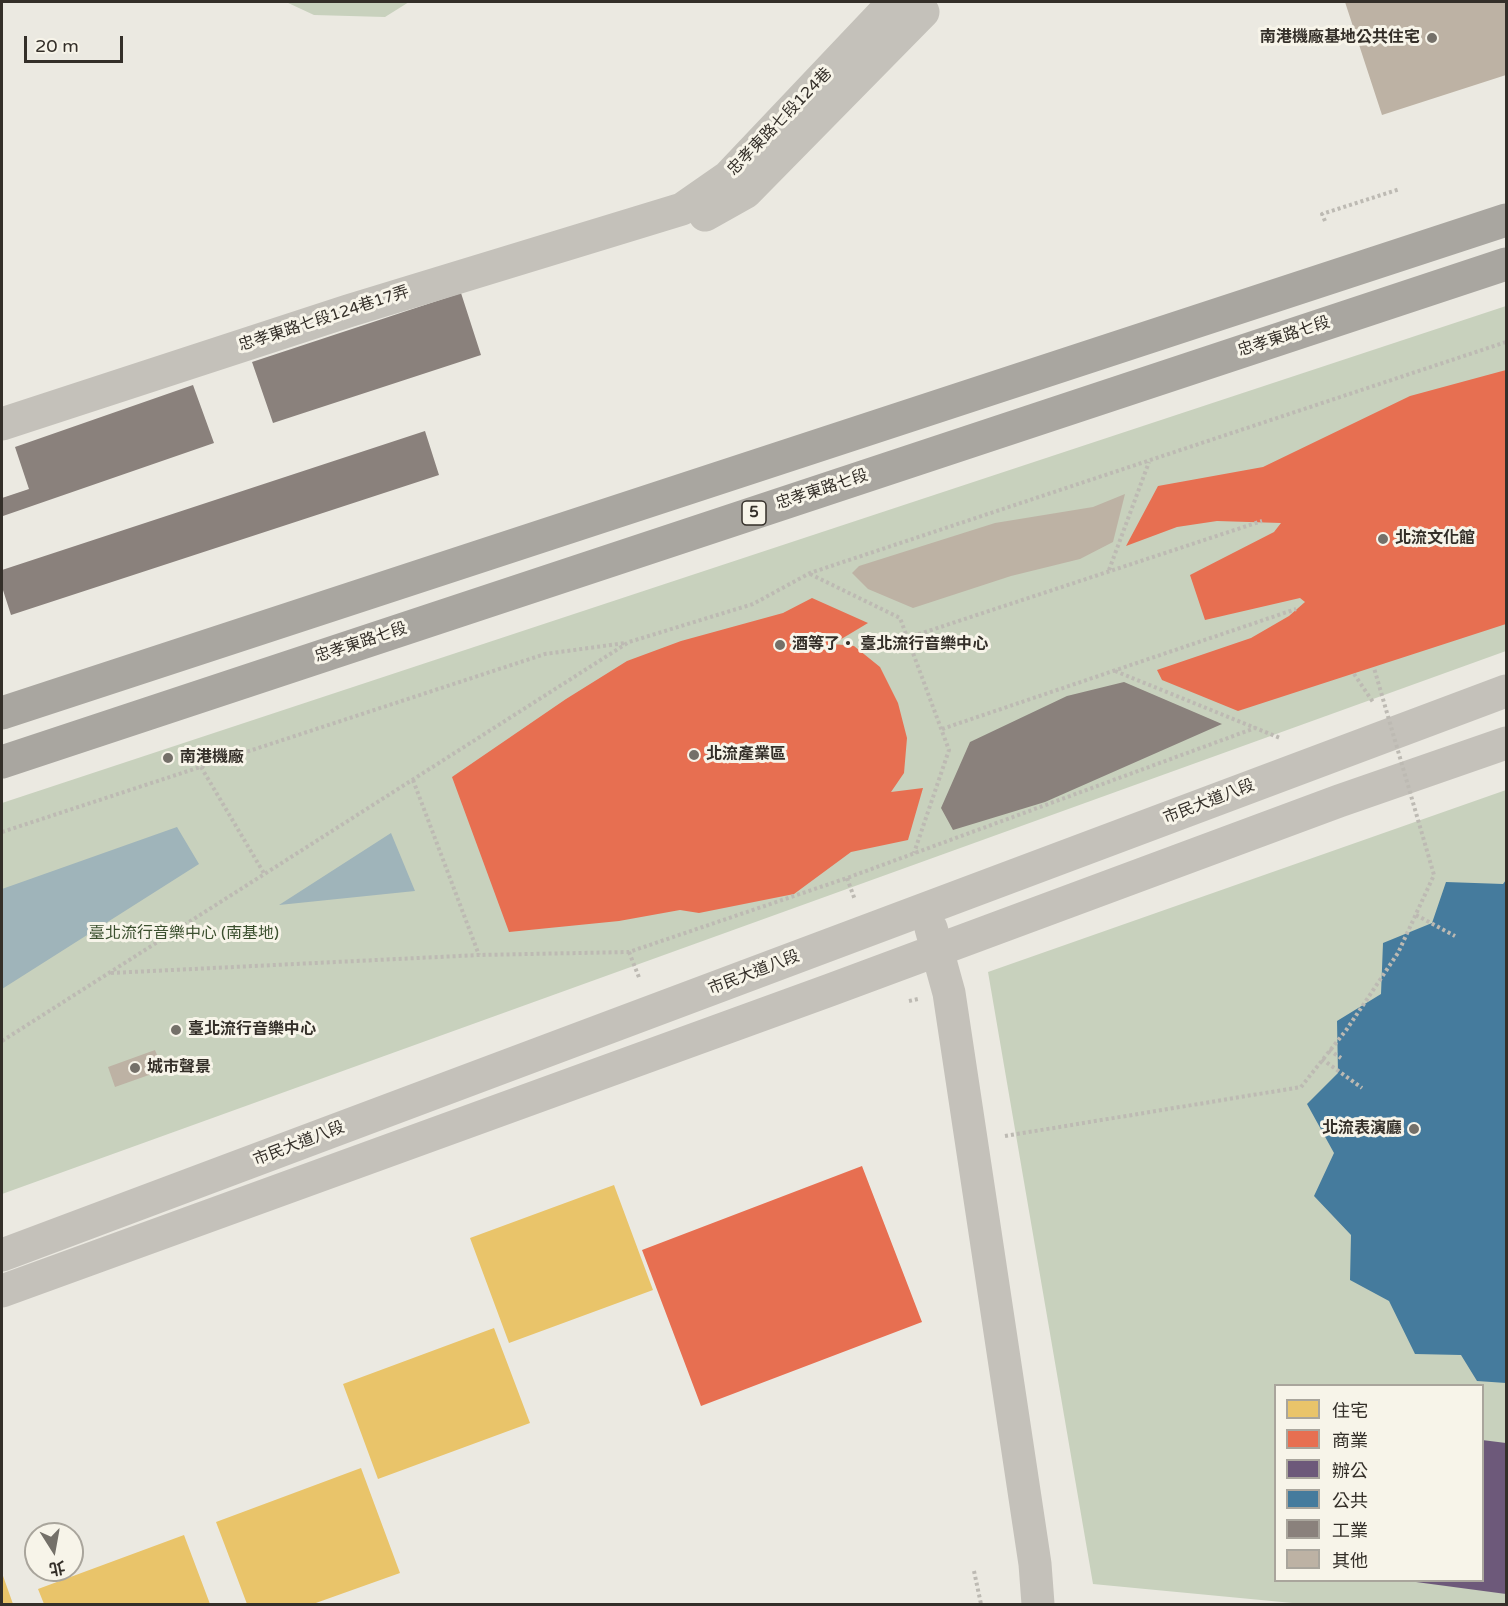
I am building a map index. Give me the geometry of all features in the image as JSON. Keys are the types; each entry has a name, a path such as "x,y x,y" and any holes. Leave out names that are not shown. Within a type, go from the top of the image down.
{"main road":[{"path":"2,713 1506,220"},
{"name":"忠孝東路七段","path":"2,762 1506,264"}],"street":[{"name":"忠孝東路七段124巷","path":"648,217 682,209 728,177 909,7"},
{"name":"忠孝東路七段124巷17弄","path":"2,424 348,311 648,217"},
{"name":"市民大道八段","path":"2,1255 1506,691"},
{"path":"2,1291 939,950 1339,801 1506,743"},
{"path":"925,909 950,993 1033,1552 1038,1605"}],"path":[{"path":"1325,221 1322,214 1401,189"},
{"path":"2,832 545,654 629,642 753,604 810,573 1506,342"},
{"path":"1109,571 1149,462"},
{"path":"907,638 1263,521"},
{"path":"810,573 900,618 950,750 914,854"},
{"path":"942,729 1296,609"},
{"path":"2,1041 111,974 629,642"},
{"path":"1005,1136 1301,1088 1347,1029 1398,953 1434,875 1374,668"},
{"path":"1115,671 1280,738"},
{"path":"1354,674 1373,702"},
{"path":"111,974 479,955 629,952 847,878 1255,728"},
{"path":"201,767 265,875"},
{"path":"413,780 479,955"},
{"path":"847,878 857,904"},
{"path":"1416,915 1455,936"},
{"path":"629,952 641,984"},
{"path":"1329,1050 1341,1059"},
{"path":"1322,1059 1362,1088"},
{"path":"974,1571 981,1605"}],"green space":[{"path":"286,2 409,2 385,17 314,15"},
{"name":"臺北流行音樂中心 (南基地)","path":"1506,306 1506,651 2,1194 2,803"},
{"path":"1506,790 1506,1604 1303,1604 1093,1584 988,972"}],"water":[{"path":"177,827 199,864 2,989 2,889"},
{"path":"391,833 415,891 279,905"}],"building: 住宅":[{"path":"614,1185 653,1290 509,1343 470,1238"},
{"path":"494,1328 530,1423 378,1479 343,1384"},
{"path":"361,1468 400,1573 313,1604 247,1604 216,1522"},
{"path":"184,1535 210,1604 44,1604 38,1589 57,1582 84,1582 84,1572"},
{"path":"2,1573 13,1604 2,1604"}],"building: 商業":[{"name":"北流文化館","path":"1506,370 1506,624 1238,711 1162,680 1157,670 1251,638 1289,616 1305,602 1300,598 1205,620 1190,575 1274,532 1281,523 1217,521 1177,527 1126,546 1158,486 1263,467 1410,396"},
{"name":"北流產業區","path":"812,598 868,623 833,644 854,646 880,667 898,703 907,738 904,773 891,792 923,788 908,840 851,852 794,894 699,913 680,910 619,921 509,932 452,777 566,699 627,661 681,641 783,613"},
{"path":"862,1166 922,1322 701,1406 642,1250"}],"building: 辦公":[{"path":"1484,1440 1506,1443 1506,1594 1416,1582 1484,1582"}],"building: 公共":[{"name":"北流表演廳","path":"1506,880 1506,1383 1477,1381 1461,1355 1415,1354 1389,1301 1350,1280 1351,1235 1314,1196 1334,1153 1307,1104 1338,1073 1337,1021 1381,994 1383,943 1432,923 1446,882 1503,884"}],"building: 工業":[{"name":"南港機廠基地公共住宅","path":"1346,2 1506,2 1506,69 1384,110"},
{"path":"461,293 481,355 273,423 252,362"},
{"path":"193,385 214,443 3,516 2,498 29,489 15,447"},
{"path":"425,431 439,475 11,615 2,587 2,570"},
{"path":"1124,682 1222,724 1045,802 953,830 941,808 970,742 1067,696"}],"building: 其他":[{"name":"南港機廠基地公共住宅","path":"1345,2 1506,2 1506,75 1382,115"},
{"path":"1125,494 1113,542 1080,559 1011,576 913,608 868,589 852,573 859,566 995,523 1093,507"},
{"name":"城市聲景","path":"155,1050 163,1070 115,1087 108,1067"}],"place":[{"name":"南港機廠基地公共住宅","path":"1432,38"},
{"name":"北流文化館","path":"1383,539"},
{"name":"酒等了・ 臺北流行音樂中心","path":"780,645"},
{"name":"北流產業區","path":"694,755"},
{"name":"南港機廠","path":"168,758"},
{"name":"臺北流行音樂中心","path":"176,1030"},
{"name":"城市聲景","path":"135,1068"},
{"name":"北流表演廳","path":"1414,1129"}]}
